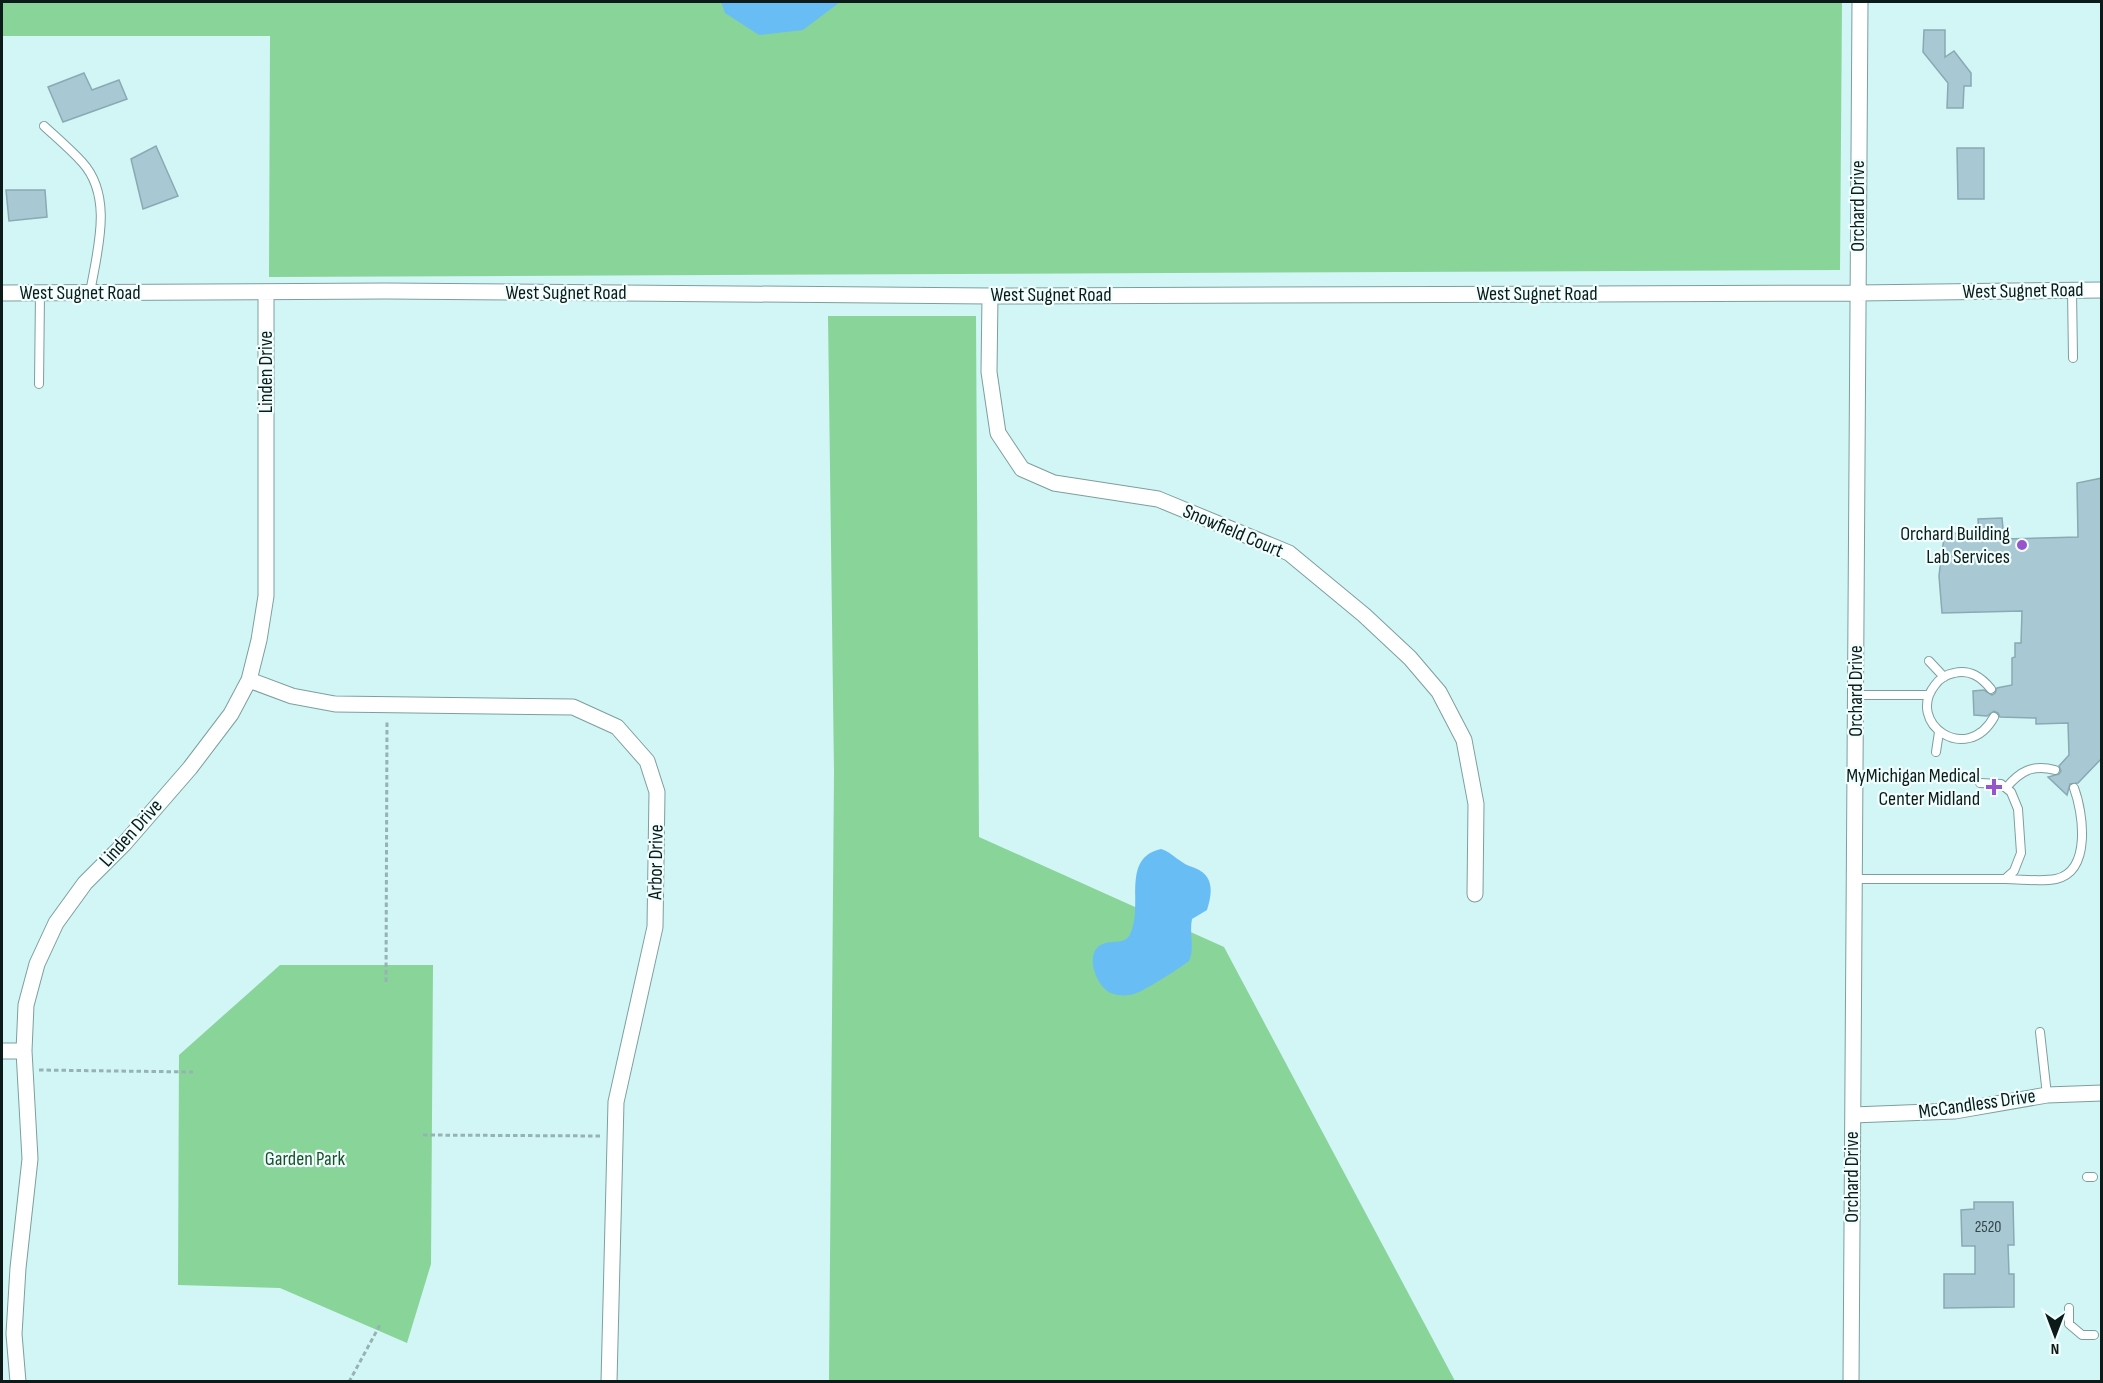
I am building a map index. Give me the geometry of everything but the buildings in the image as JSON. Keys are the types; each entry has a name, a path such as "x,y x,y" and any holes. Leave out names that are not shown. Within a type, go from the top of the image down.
{"street":[{"name":"Orchard Drive","path":"1851,1382 1860,2"},
{"name":"West Sugnet Road","path":"2,293 386,291 990,296 2102,290"},
{"name":"Linden Drive","path":"18,1382 14,1334 18,1268 30,1159 24,1051 26,1005 37,964 56,923 85,883 124,843 190,768 231,714 249,680 260,640 266,596 266,293"},
{"name":"Snowfield Court","path":"990,296 989,372 998,433 1022,469 1054,483 1158,499 1288,553 1364,615 1410,658 1439,692 1464,740 1476,804 1475,894"},
{"name":"Arbor Drive","path":"249,680 292,696 335,704 573,707 617,727 647,761 657,792 655,927 616,1102 609,1382"},
{"path":"2,1051 24,1051"},
{"name":"McCandless Drive","path":"1853,1115 1955,1111 2047,1095 2102,1093"}],"lane":[{"path":"44,126 83,163 91,174 101,201 100,225 90,293"},
{"path":"2072,291 2073,358"},
{"path":"39,384 40,293"},
{"path":"1929,661 1944,677"},
{"path":"1991,688 1975,675 1964,672 1954,673 1937,682 1929,695 1927,705 1932,724 1939,732 1959,740 1981,734 1994,717"},
{"path":"1856,695 1929,695"},
{"path":"1936,752 1939,732"},
{"path":"2006,788 2014,777 2028,768 2045,767 2055,770"},
{"path":"1980,783 2001,784 2011,792 2018,809 2021,853 2014,872 2005,879"},
{"path":"1854,879 2056,879 2066,875 2076,866 2081,854 2078,800 2074,788"},
{"path":"2040,1032 2047,1095"},
{"path":"2069,1308 2069,1324 2082,1335 2094,1335"}],"path":[{"path":"386,982 387,704"},
{"path":"25,1071 193,1072"},
{"path":"423,1135 615,1136"},
{"path":"350,1382 381,1323"}],"green space":[{"path":"2,2 1842,2 1840,270 269,277 270,36 2,36"},
{"path":"828,316 976,316 979,837 1224,947 1455,1381 829,1381 834,772"},
{"name":"Garden Park","path":"280,965 433,965 431,1264 407,1343 280,1288 178,1285 179,1055"}],"water":[{"path":"721,2 840,2 803,30 759,35 725,13"},
{"path":"1161,849 1206,876 1211,892 1207,910 1192,919 1192,951 1189,961 1139,992 1129,995 1113,994 1101,985 1097,978 1093,957 1099,946 1122,941 1129,937 1134,921 1137,872 1141,862 1149,854"}],"place":[{"name":"Orchard Building Lab Services","path":"2022,545"},
{"name":"MyMichigan Medical Center Midland","path":"1994,787"}]}
